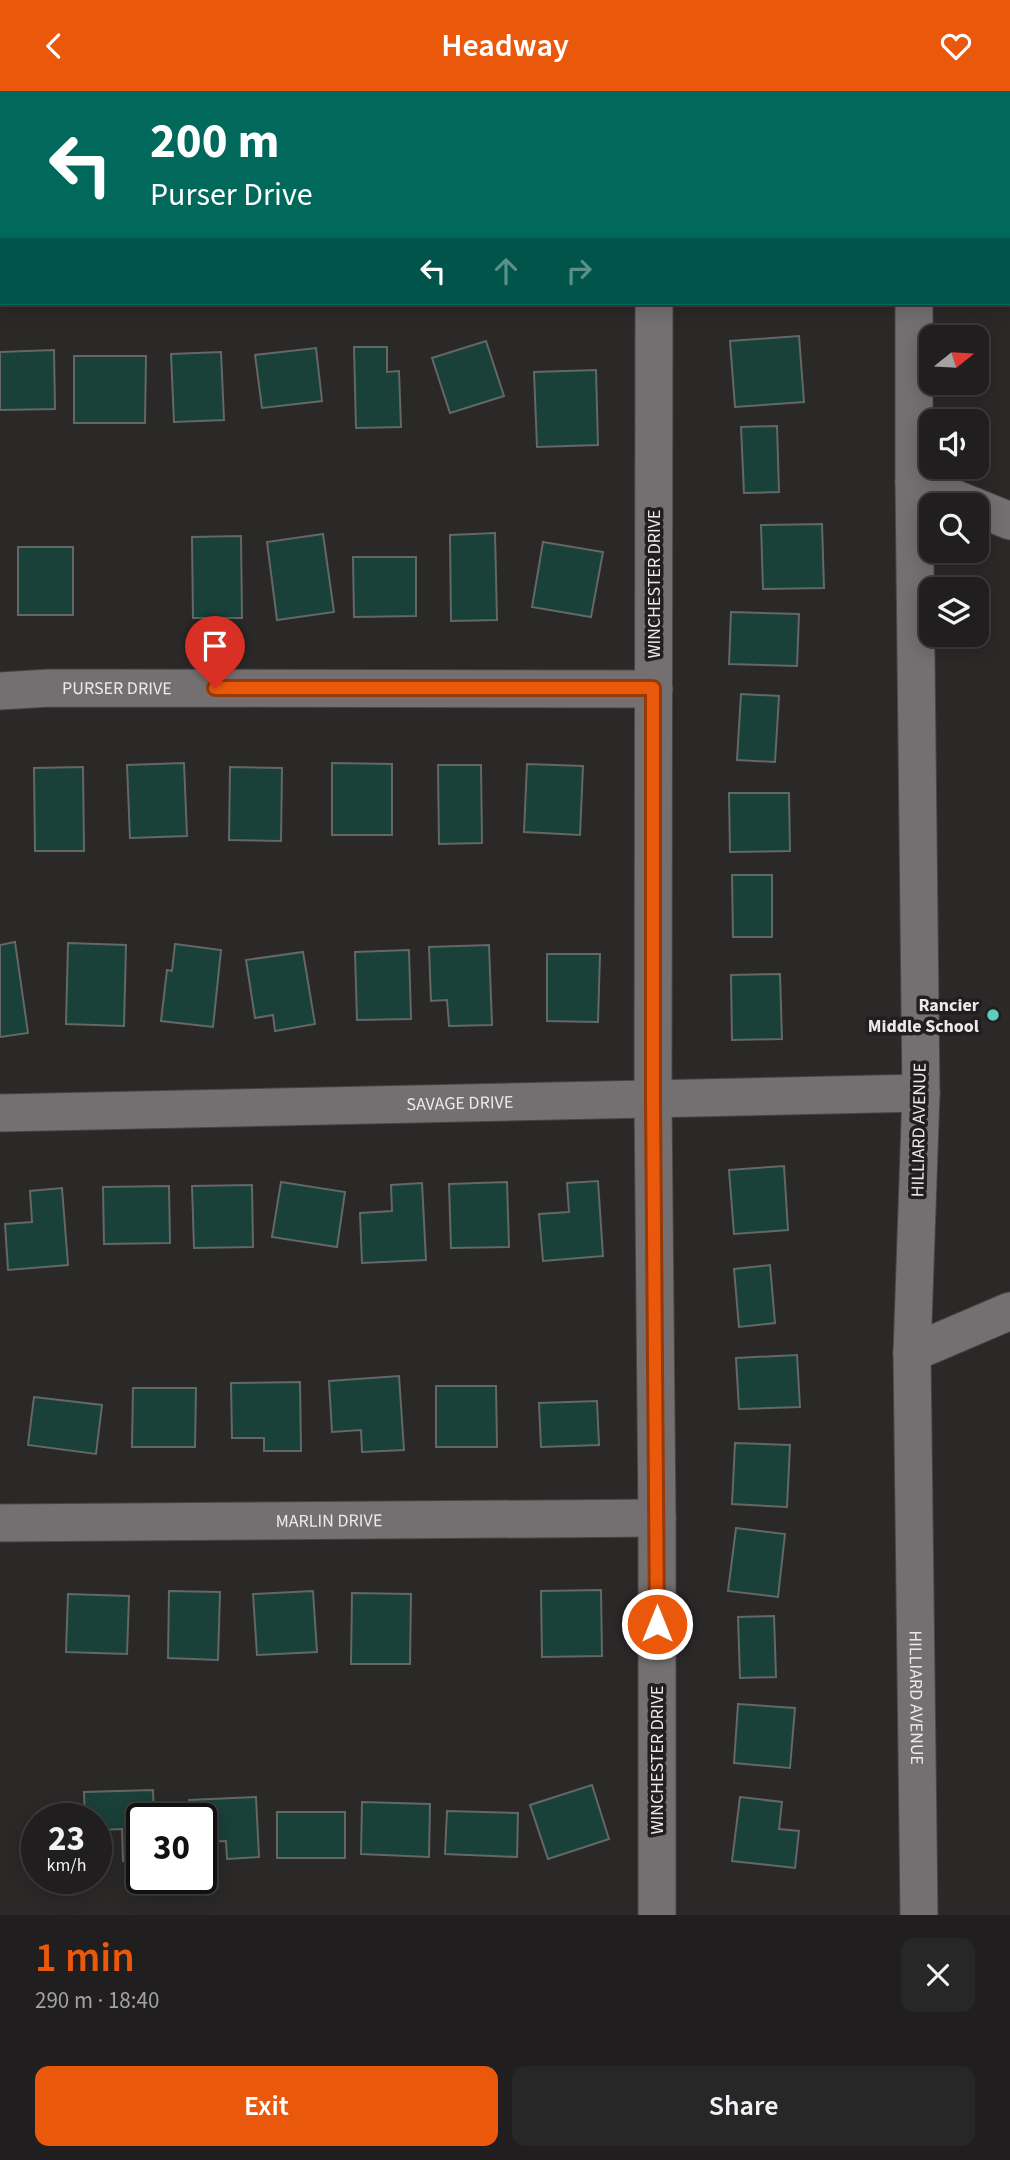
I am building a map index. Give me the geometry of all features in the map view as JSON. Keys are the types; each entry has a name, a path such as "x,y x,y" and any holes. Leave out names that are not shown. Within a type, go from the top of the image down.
{"street":[{"name":"WINCHESTER DRIVE","path":"654,305 653,1099 657,1915"},
{"name":"HILLIARD AVENUE","path":"914,305 921,1093 912,1353 919,1915"},
{"path":"914,482 942,493"},
{"path":"989,512 1010,521"},
{"name":"PURSER DRIVE","path":"0,691 50,688 653,688"},
{"name":"SAVAGE DRIVE","path":"0,1113 921,1093"},
{"path":"912,1353 1010,1311"},
{"name":"MARLIN DRIVE","path":"0,1523 657,1518"}],"building":[{"path":"799,336 804,402 735,407 730,341"},
{"path":"486,341 504,396 450,413 432,358"},
{"path":"354,347 387,347 387,372 399,371 401,427 356,428"},
{"path":"316,348 322,401 262,408 255,355"},
{"path":"54,350 55,409 0,410 0,352"},
{"path":"221,352 224,420 174,422 171,354"},
{"path":"74,356 146,356 145,423 74,423"},
{"path":"596,370 598,445 537,447 534,372"},
{"path":"777,426 779,492 744,493 741,427"},
{"path":"822,524 824,588 763,589 761,525"},
{"path":"495,533 497,620 451,621 450,535"},
{"path":"323,534 334,612 277,620 267,542"},
{"path":"241,536 242,618 193,618 192,537"},
{"path":"543,542 603,552 591,617 532,607"},
{"path":"18,547 73,547 73,615 18,615"},
{"path":"353,557 416,557 416,616 354,617"},
{"path":"731,612 799,614 797,666 729,664"},
{"path":"741,694 779,696 775,762 737,760"},
{"path":"184,763 187,836 130,838 127,765"},
{"path":"332,763 392,764 392,835 332,835"},
{"path":"527,764 583,766 580,835 524,832"},
{"path":"438,765 481,765 482,843 439,844"},
{"path":"83,767 84,851 35,851 34,768"},
{"path":"230,767 282,768 281,841 229,840"},
{"path":"729,793 789,793 790,851 730,852"},
{"path":"732,875 772,875 772,937 733,937"},
{"path":"15,942 28,1033 0,1037 0,945"},
{"path":"68,943 126,945 124,1026 66,1024"},
{"path":"175,944 221,950 213,1027 161,1021 167,970 172,971"},
{"path":"489,945 492,1025 449,1026 447,1000 431,1001 429,947"},
{"path":"409,950 411,1019 357,1020 355,952"},
{"path":"303,952 315,1024 275,1031 273,1015 255,1018 246,960"},
{"path":"547,954 600,954 598,1022 547,1021"},
{"path":"780,974 782,1039 732,1040 731,975"},
{"path":"784,1166 788,1230 734,1234 729,1170"},
{"path":"598,1181 603,1256 543,1261 539,1214 569,1212 567,1183"},
{"path":"281,1182 345,1192 337,1247 272,1237"},
{"path":"507,1182 509,1247 451,1248 449,1184"},
{"path":"422,1183 426,1260 362,1263 360,1213 392,1211 391,1185"},
{"path":"252,1185 253,1247 194,1248 192,1186"},
{"path":"169,1186 170,1243 104,1244 103,1187"},
{"path":"62,1188 68,1265 8,1270 5,1224 32,1222 30,1191"},
{"path":"770,1265 775,1323 739,1327 734,1269"},
{"path":"797,1355 800,1407 739,1409 736,1358"},
{"path":"399,1376 404,1450 362,1452 361,1430 332,1432 329,1381"},
{"path":"300,1382 301,1451 264,1451 264,1438 232,1438 231,1383"},
{"path":"436,1386 496,1386 497,1447 436,1447"},
{"path":"133,1388 196,1388 195,1447 132,1447"},
{"path":"34,1397 102,1405 96,1454 28,1445"},
{"path":"597,1401 599,1445 541,1447 539,1403"},
{"path":"735,1443 790,1445 787,1507 732,1504"},
{"path":"736,1528 785,1534 778,1597 728,1591"},
{"path":"601,1590 602,1656 542,1657 541,1591"},
{"path":"169,1591 220,1592 218,1660 168,1658"},
{"path":"313,1591 317,1652 257,1655 253,1594"},
{"path":"352,1593 411,1594 410,1664 351,1664"},
{"path":"68,1594 129,1596 127,1654 66,1652"},
{"path":"774,1616 776,1677 740,1678 738,1617"},
{"path":"738,1704 795,1708 790,1768 734,1763"},
{"path":"592,1785 609,1839 548,1859 530,1805"},
{"path":"153,1790 153,1803 126,1803 126,1861 123,1861 122,1829 112,1829 112,1803 84,1803 84,1792"},
{"path":"256,1797 259,1857 227,1859 226,1841 217,1841 217,1803 189,1803 189,1800"},
{"path":"740,1797 782,1802 779,1829 799,1831 795,1868 732,1861"},
{"path":"362,1802 430,1804 429,1857 361,1854"},
{"path":"447,1811 518,1813 517,1857 445,1854"},
{"path":"277,1812 345,1812 345,1858 277,1858"}],"place":[{"name":"Rancier Middle School","path":"993,1015"}],"route":[{"path":"215,688 653,688 657,1624"}]}
